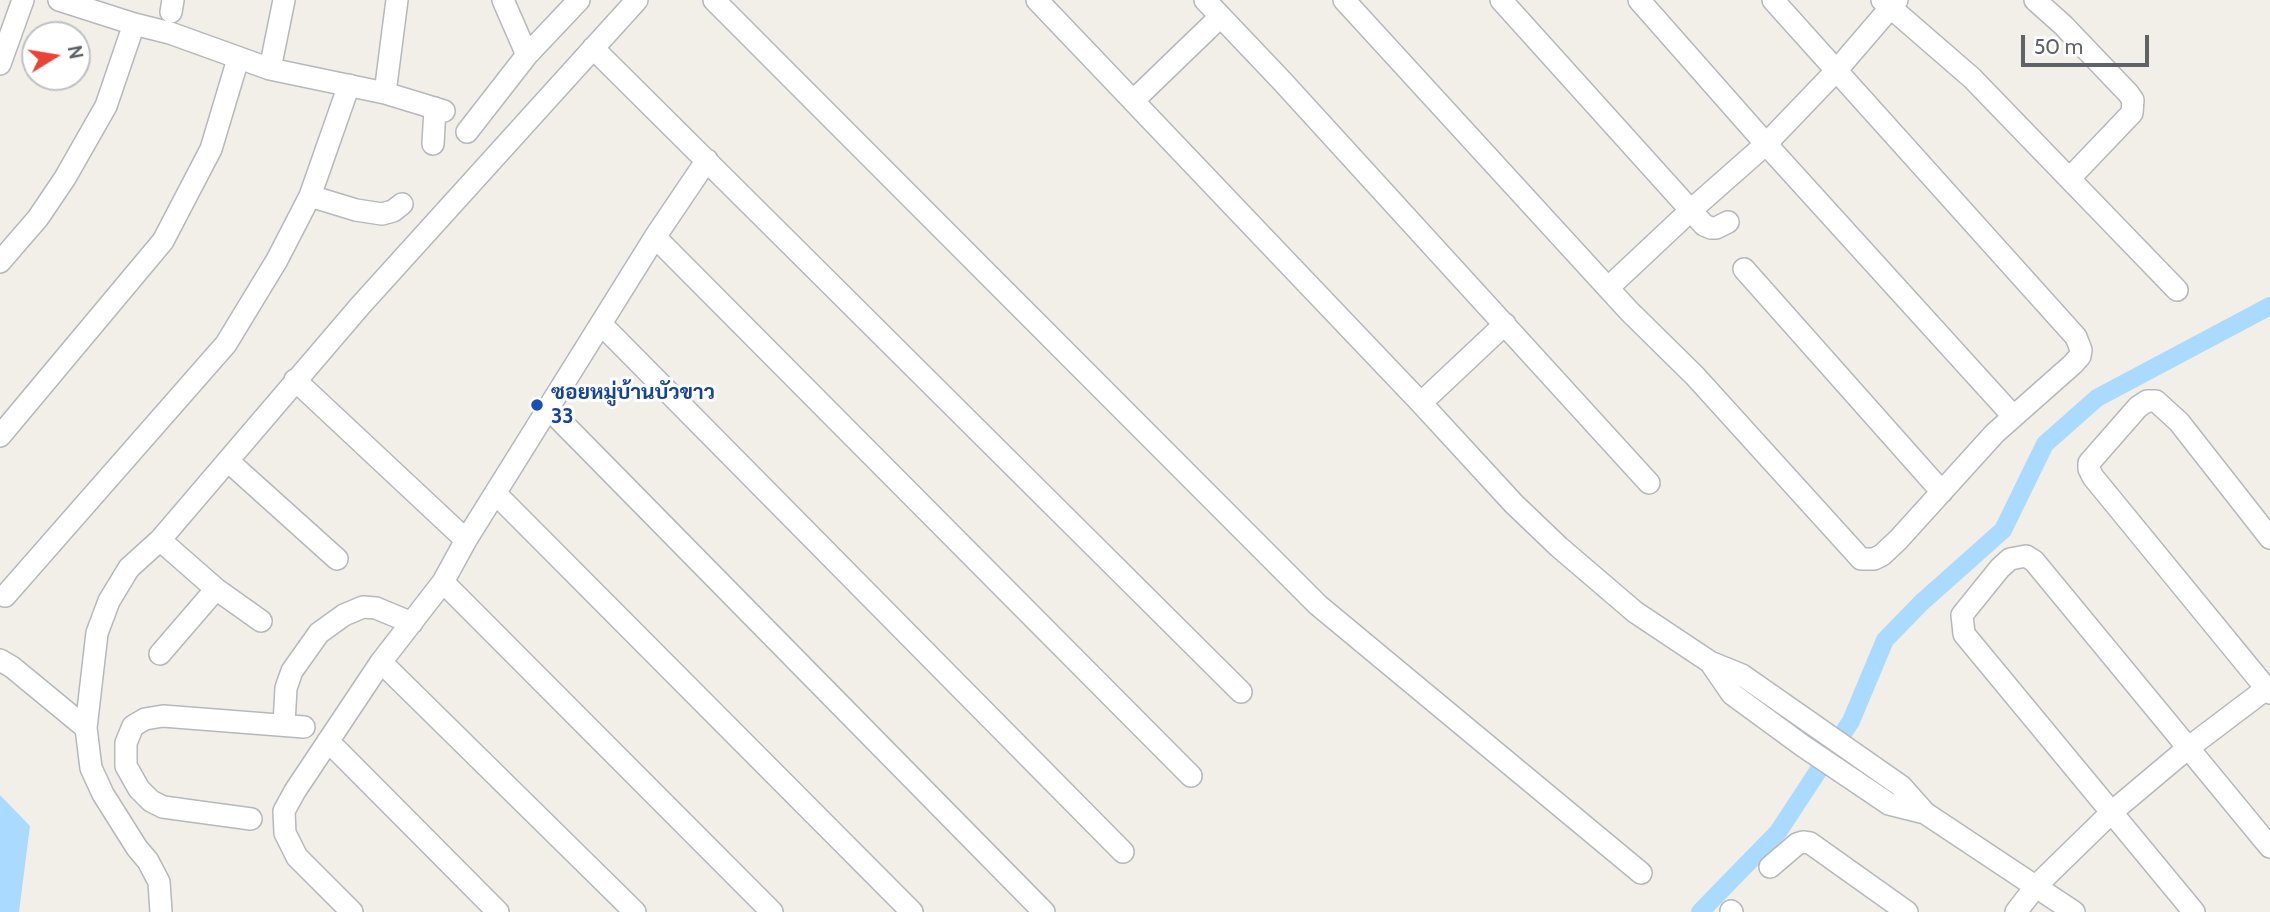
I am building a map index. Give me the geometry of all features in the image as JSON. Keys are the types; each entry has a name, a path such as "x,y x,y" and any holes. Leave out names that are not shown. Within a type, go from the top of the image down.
{"street":[{"path":"0,64 23,0"},
{"path":"59,0 170,33 270,69 385,93 440,110 433,144"},
{"path":"270,69 284,0"},
{"path":"385,93 397,0"},
{"path":"503,0 527,55"},
{"path":"467,132 527,55 579,0"},
{"path":"161,912 159,882 103,794 91,768 86,727 97,633 110,601 129,568 160,540 295,380 637,0"},
{"path":"714,0 1318,605 1641,873"},
{"path":"1037,0 1514,504 1559,547 1635,612 1710,662 1742,675 1901,786 1925,813 2074,912"},
{"path":"1205,0 1649,483"},
{"path":"1344,0 1629,311 1695,376 1861,559 1874,559 1882,555 2013,416 2080,356 2080,344 1773,0"},
{"path":"1501,0 1690,211 1711,228 1728,222"},
{"path":"1639,0 2013,416"},
{"path":"2035,0 2128,93 2134,107 2133,113 2070,178"},
{"path":"1609,287 1766,144 1836,71 1889,2 1972,78 2177,290"},
{"path":"1133,101 1220,17"},
{"path":"0,262 38,218 65,178 106,106 134,24"},
{"path":"593,48 1241,692"},
{"path":"0,436 163,241 211,149 238,59"},
{"path":"5,596 226,345 277,260 310,196 349,85"},
{"path":"352,912 297,857 285,832 284,811 295,790 381,662 443,582 548,408 707,159"},
{"path":"310,196 356,210 382,214 393,211 402,204"},
{"path":"655,237 1191,776"},
{"path":"1744,269 1942,492"},
{"path":"601,324 1123,852"},
{"path":"1421,403 1505,324"},
{"path":"295,380 467,540"},
{"path":"2016,912 2036,886 2113,811 2188,748 2268,689 2093,477 2089,463 2138,407 2147,401 2156,401 2179,422 2270,538"},
{"path":"548,408 1044,912"},
{"path":"228,461 337,559"},
{"path":"496,494 912,912"},
{"path":"160,540 216,589 261,621"},
{"path":"2194,912 1964,634 1962,615 2010,559 2025,556 2034,561 2270,847"},
{"path":"443,582 772,912"},
{"path":"160,654 216,589"},
{"path":"251,819 163,807 151,801 139,789 126,766 126,743 133,726 145,719 163,716 294,725 286,688 292,671 319,633 344,615 363,607 376,608 412,623"},
{"path":"0,660 86,727"},
{"path":"381,662 635,912"},
{"path":"1710,662 1732,694 1889,804 1925,813"},
{"path":"328,741 498,912"},
{"path":"1770,867 1797,844 1810,843 1908,912"}],"water":[{"path":"0,795 30,826 19,912 0,912"}],"waterway":[{"path":"1700,912 1778,832 1851,721 1885,640 1921,603 2003,530 2045,444 2097,398 2270,306"}],"place":[{"name":"ซอยหมู่บ้านบัวขาว 33","path":"537,405"}]}
